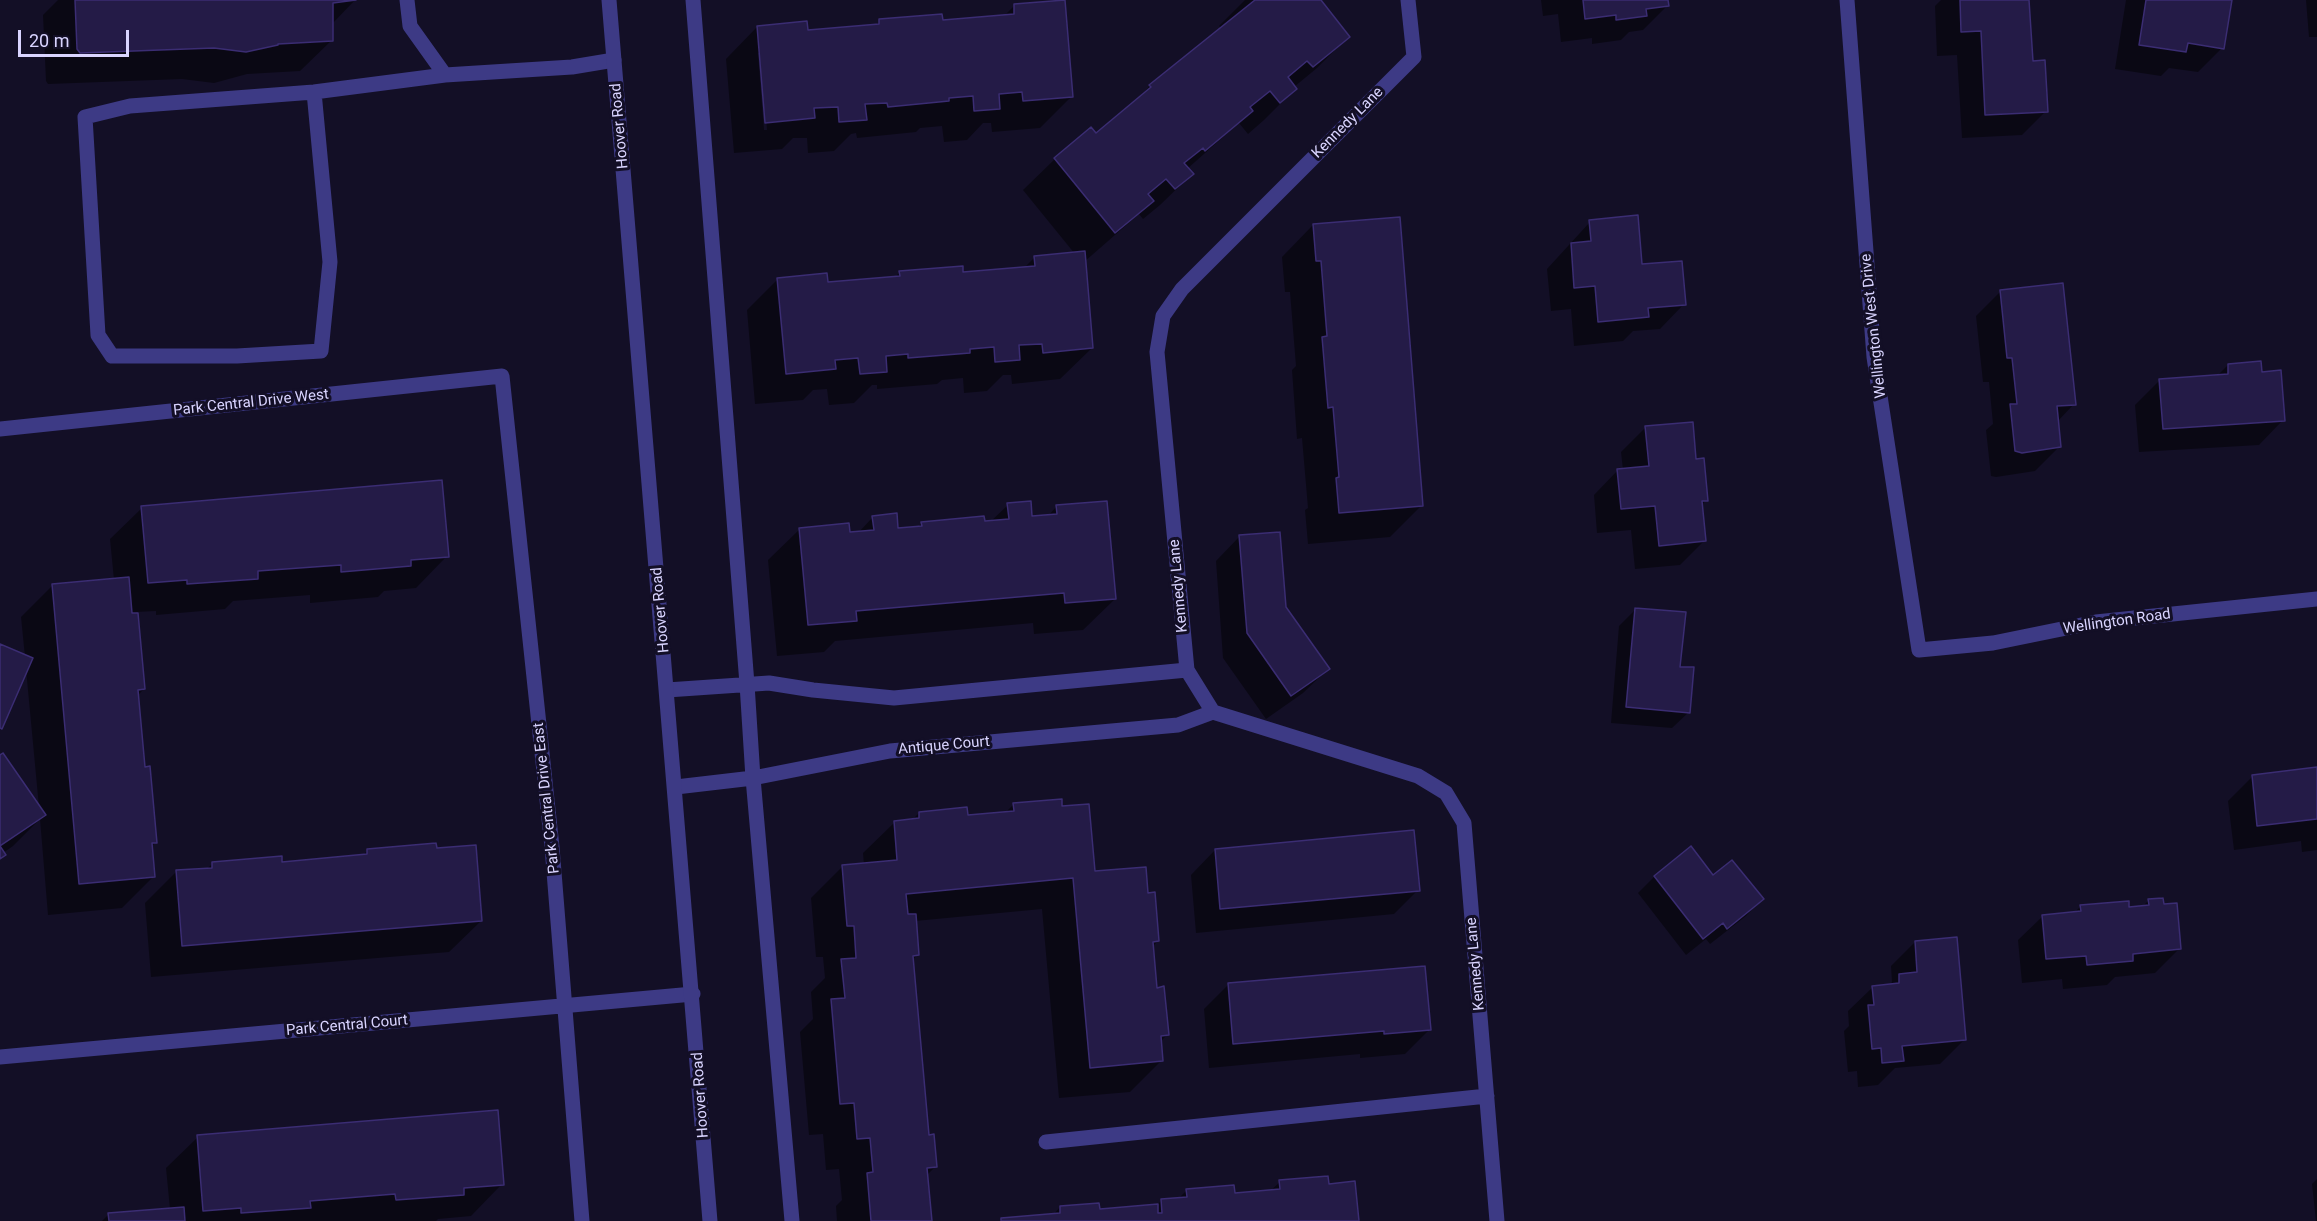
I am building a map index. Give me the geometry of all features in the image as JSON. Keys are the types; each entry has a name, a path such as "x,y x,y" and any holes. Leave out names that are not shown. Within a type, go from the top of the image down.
{"street":[{"path":"407,0 410,26 445,75"},
{"name":"Hoover Road","path":"609,0 668,690 710,1221"},
{"path":"693,0 753,778 792,1221"},
{"name":"Kennedy Lane","path":"1408,0 1414,57 1182,289 1163,315 1157,352 1187,670 1212,712 1418,777 1446,793 1464,822 1497,1221"},
{"name":"Wellington West Drive","path":"1847,0 1875,357 1919,650"},
{"path":"314,92 330,262 321,351 237,356 112,356 98,335 86,117 130,106 314,92 445,75 572,67 614,60"},
{"name":"Park Central Drive West","path":"0,429 502,376"},
{"name":"Park Central Drive East","path":"502,376 552,847 582,1221"},
{"name":"Wellington Road","path":"1919,650 1993,643 2096,622 2317,598"},
{"path":"668,690 769,683 894,698 1187,670"},
{"name":"Antique Court","path":"676,787 753,778 890,751 1178,725 1212,712"},
{"name":"Park Central Court","path":"0,1057 693,994"},
{"path":"1046,1142 1487,1096"}],"building":[{"path":"75,0 356,0 333,3 333,41 278,44 246,52 214,48 80,53 77,49"},
{"path":"1065,0 1073,97 1023,101 1022,92 999,94 1000,109 974,111 973,96 949,98 949,101 888,107 887,103 865,104 867,120 839,122 838,107 814,108 815,118 765,123 757,26 807,21 808,30 879,24 879,19 942,14 943,20 1014,14 1014,4"},
{"path":"1255,0 1321,0 1350,37 1313,67 1307,61 1288,77 1297,89 1280,103 1270,91 1250,107 1253,111 1205,151 1203,148 1184,163 1194,174 1175,189 1166,179 1148,194 1154,201 1115,233 1054,158 1091,127 1096,133 1151,87 1149,85"},
{"path":"1583,0 1668,0 1669,6 1646,9 1647,16 1616,20 1616,15 1585,19"},
{"path":"1960,0 2029,0 2033,61 2045,60 2048,112 1985,115 1981,31 1961,32"},
{"path":"2146,0 2232,0 2224,49 2188,43 2186,52 2139,45"},
{"path":"1638,215 1642,264 1682,261 1686,305 1648,308 1649,317 1598,322 1595,286 1574,288 1571,243 1591,241 1589,220"},
{"path":"1400,217 1423,506 1339,513 1336,478 1339,477 1333,407 1328,408 1322,337 1327,336 1321,261 1316,261 1313,224"},
{"path":"1085,251 1093,348 1043,353 1042,344 1019,345 1020,360 995,362 994,347 970,349 970,353 908,358 908,354 886,356 887,372 860,374 858,358 835,360 836,369 786,374 777,278 827,273 828,282 900,276 899,271 963,266 963,272 1035,266 1034,256"},
{"path":"2063,283 2076,405 2057,406 2061,447 2022,453 2015,451 2010,404 2017,404 2012,358 2007,358 2000,290"},
{"path":"2261,361 2262,372 2281,370 2285,421 2163,429 2159,379 2228,374 2228,364"},
{"path":"1693,422 1696,459 1704,458 1708,501 1702,501 1706,541 1659,546 1655,506 1621,509 1617,469 1649,466 1645,426"},
{"path":"442,480 449,557 411,560 411,566 341,572 341,565 258,571 258,579 187,584 187,580 148,583 141,506"},
{"path":"1031,501 1032,516 1057,514 1056,505 1107,501 1116,599 1065,603 1064,593 856,611 857,621 808,625 799,528 849,523 850,532 874,530 872,516 897,513 898,528 922,526 921,522 984,516 985,521 1009,519 1007,503"},
{"path":"1280,532 1286,607 1330,669 1291,696 1247,633 1239,535"},
{"path":"129,577 132,613 138,613 145,689 138,690 145,767 150,766 157,843 152,843 155,877 79,884 52,584"},
{"path":"1635,608 1686,612 1680,667 1694,667 1690,713 1626,707"},
{"path":"0,644 33,658 2,729 0,728"},
{"path":"3,753 46,815 0,846 0,755"},
{"path":"2317,767 2317,819 2257,826 2252,775"},
{"path":"1062,799 1062,806 1089,804 1095,871 1146,867 1148,893 1155,892 1159,941 1153,942 1157,988 1164,986 1169,1035 1161,1036 1163,1061 1090,1068 1073,878 906,894 908,914 916,914 919,955 913,956 929,1135 934,1134 937,1167 927,1168 932,1221 871,1221 867,1173 873,1172 870,1138 857,1139 854,1103 840,1104 831,999 845,998 841,959 856,958 854,926 847,926 842,865 897,860 894,821 919,818 919,812 967,807 968,815 1014,811 1013,803"},
{"path":"1414,830 1420,891 1220,909 1215,849"},
{"path":"436,843 437,848 476,845 482,921 182,946 176,870 212,868 212,862 282,856 282,862 367,854 367,849"},
{"path":"0,846 6,855 0,859"},
{"path":"1691,846 1713,875 1732,860 1764,899 1727,929 1723,923 1703,939 1654,876"},
{"path":"2163,898 2164,904 2177,903 2181,949 2133,954 2133,961 2087,965 2086,956 2046,959 2042,915 2081,911 2080,905 2129,901 2129,907 2149,905 2148,899"},
{"path":"1957,937 1966,1040 1902,1046 1904,1061 1882,1063 1881,1048 1872,1049 1868,1005 1874,1005 1872,986 1899,983 1899,974 1917,972 1915,941"},
{"path":"1425,966 1431,1030 1384,1034 1384,1031 1233,1044 1228,983"},
{"path":"498,1110 504,1185 464,1188 464,1195 396,1200 395,1194 310,1201 311,1208 241,1213 241,1208 203,1211 197,1135"},
{"path":"1328,1176 1329,1184 1355,1181 1359,1221 1001,1221 1001,1218 1060,1213 1060,1206 1099,1203 1100,1209 1158,1204 1158,1213 1162,1213 1161,1199 1187,1197 1186,1189 1234,1185 1235,1193 1280,1189 1279,1180"},
{"path":"184,1207 185,1221 109,1221 108,1213"}]}
